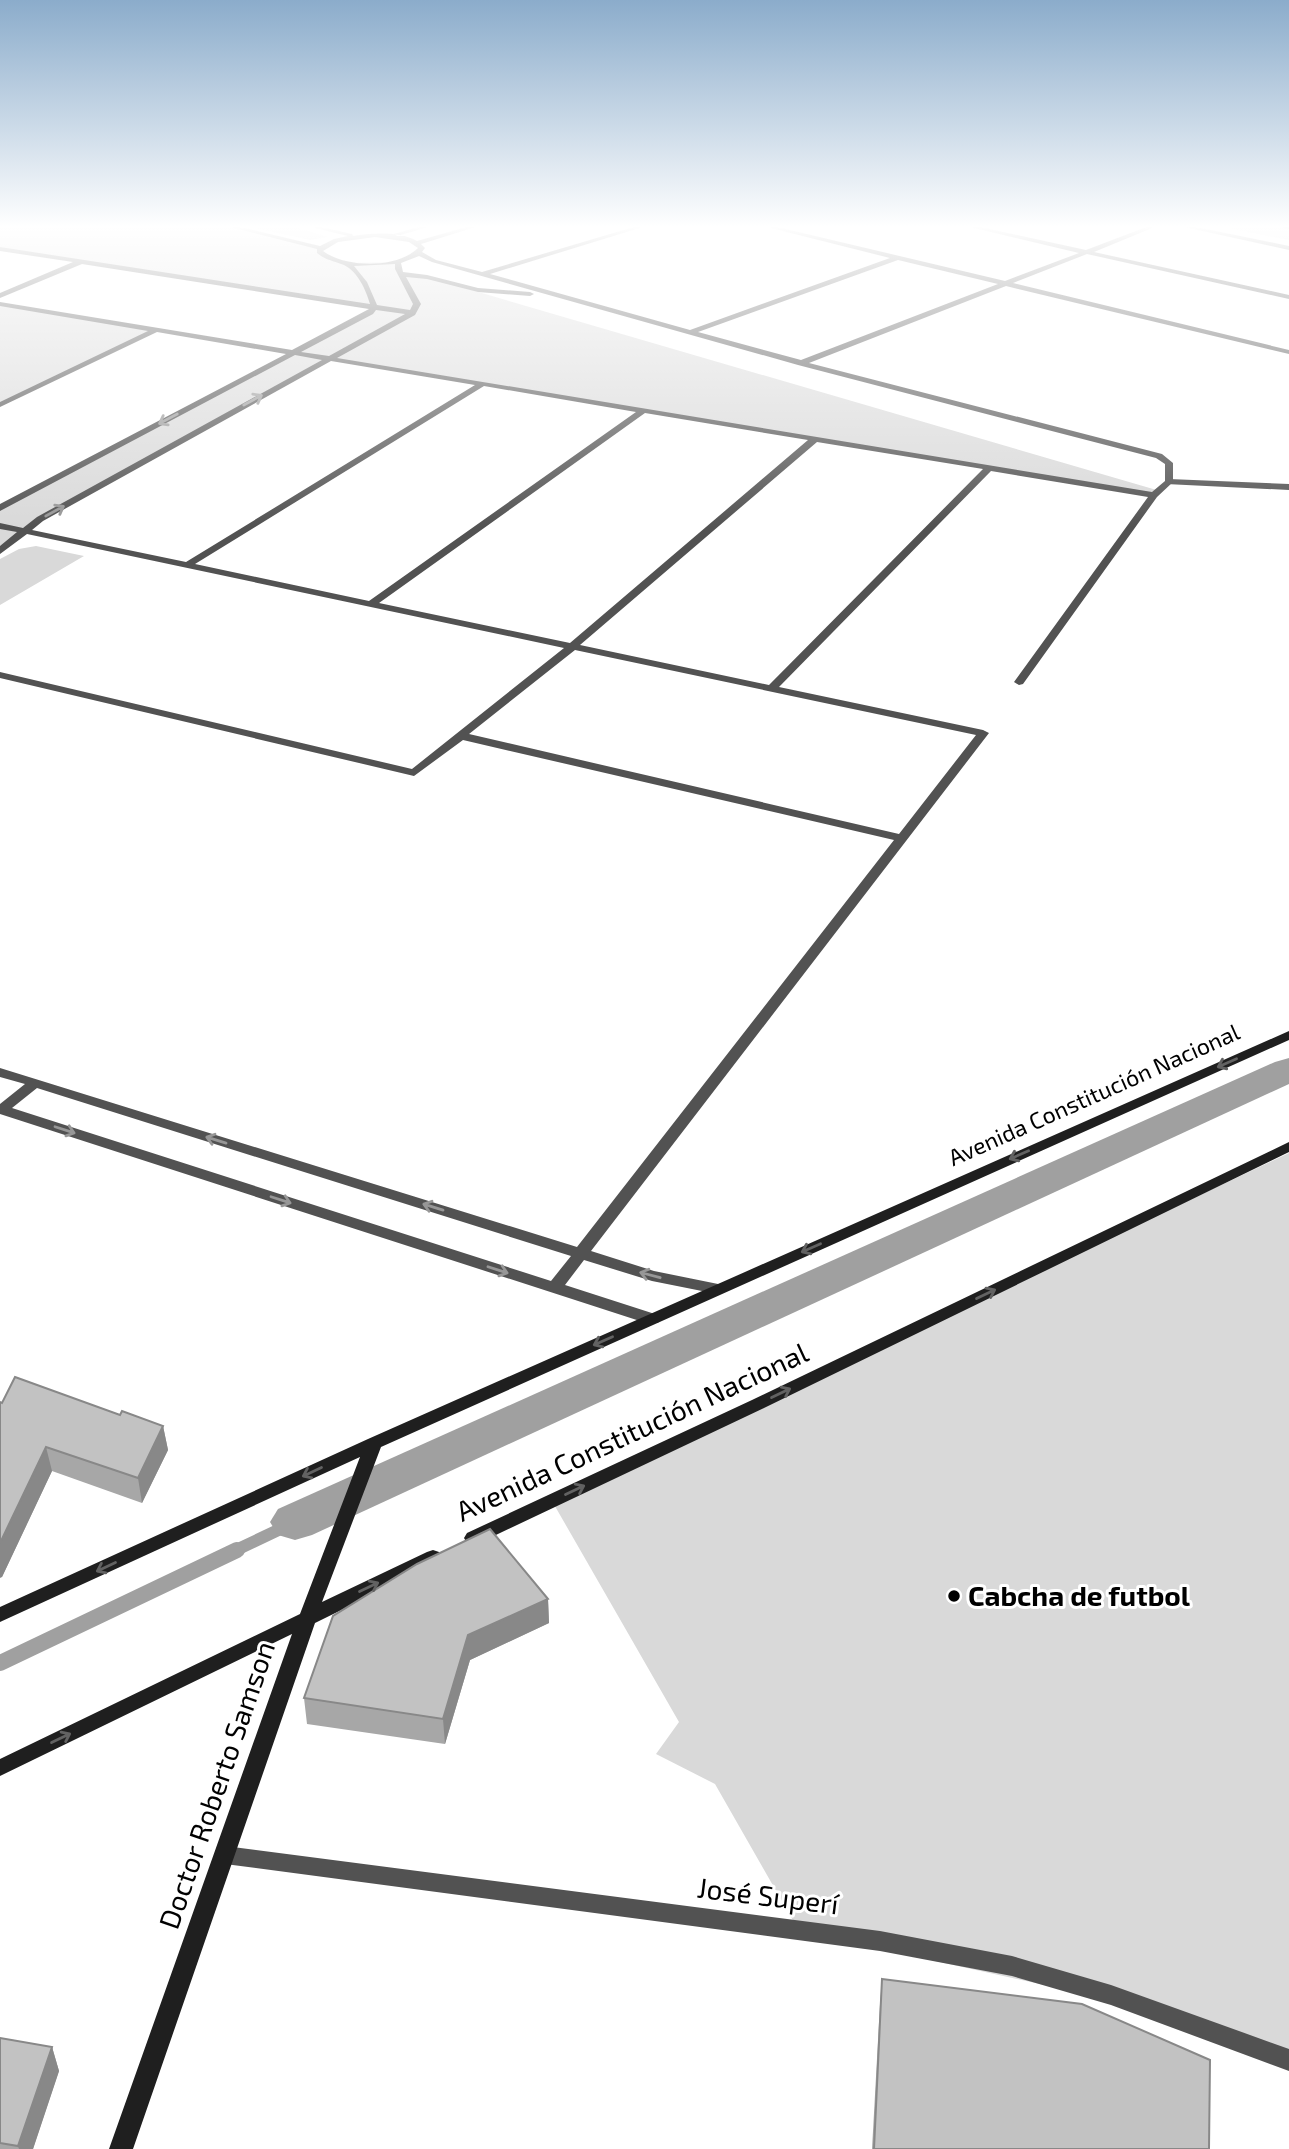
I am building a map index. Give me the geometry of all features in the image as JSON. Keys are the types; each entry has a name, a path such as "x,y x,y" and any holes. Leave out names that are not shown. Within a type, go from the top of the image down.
{"main road":[{"name":"Avenida Constitución Nacional","path":"0,1615 374,1443 1289,1035"},
{"name":"Avenida Constitución Nacional","path":"0,1768 308,1616 758,1404 1289,1146"},
{"name":"Doctor Roberto Samson","path":"121,2149 308,1616 374,1443"}],"street":[{"path":"134,326 1154,495"},
{"path":"0,508 295,353 340,326"},
{"path":"0,551 40,519 388,326"},
{"path":"670,326 1159,456 1169,463 1169,482"},
{"path":"691,332 707,326"},
{"path":"801,363 894,326"},
{"path":"1183,326 1289,352"},
{"path":"0,405 156,330"},
{"path":"186,566 482,384"},
{"path":"370,604 644,410"},
{"path":"0,675 414,774 572,647 816,438"},
{"path":"771,689 990,467"},
{"path":"1019,682 1154,495 1169,482 1289,487"},
{"path":"0,526 984,733 583,1254 554,1288"},
{"path":"462,736 902,838"},
{"path":"0,1072 652,1276 717,1289"},
{"path":"1,1109 35,1083"},
{"path":"1,1109 652,1319"},
{"name":"José Superí","path":"225,1855 880,1941 999,1964 1111,1995 1289,2060"}],"shaded area":[{"path":"0,326 134,326 156,330 0,405"},
{"path":"340,326 596,326 1160,491 1154,495 330,358 40,519 0,551 0,508"},
{"path":"36,546 84,556 0,605 0,559 19,549"},
{"path":"1289,1153 1289,2064 1144,2007 799,1931 715,1784 656,1754 679,1722 552,1501"}],"building":[{"path":"15,1377 120,1415 122,1411 163,1426 138,1478 46,1447 0,1543 0,1402 2,1403"},
{"path":"490,1529 548,1599 468,1635 443,1719 304,1698 333,1616 417,1564"},
{"path":"882,1979 1082,2004 1210,2060 1209,2149 874,2149"},
{"path":"0,2038 52,2047 18,2146 0,2143"}],"waterway":[{"path":"295,1522 1289,1070"},
{"path":"234,1551 295,1522"},
{"path":"0,1663 237,1550"}],"place":[{"name":"Cabcha de futbol","path":"954,1596"}]}
